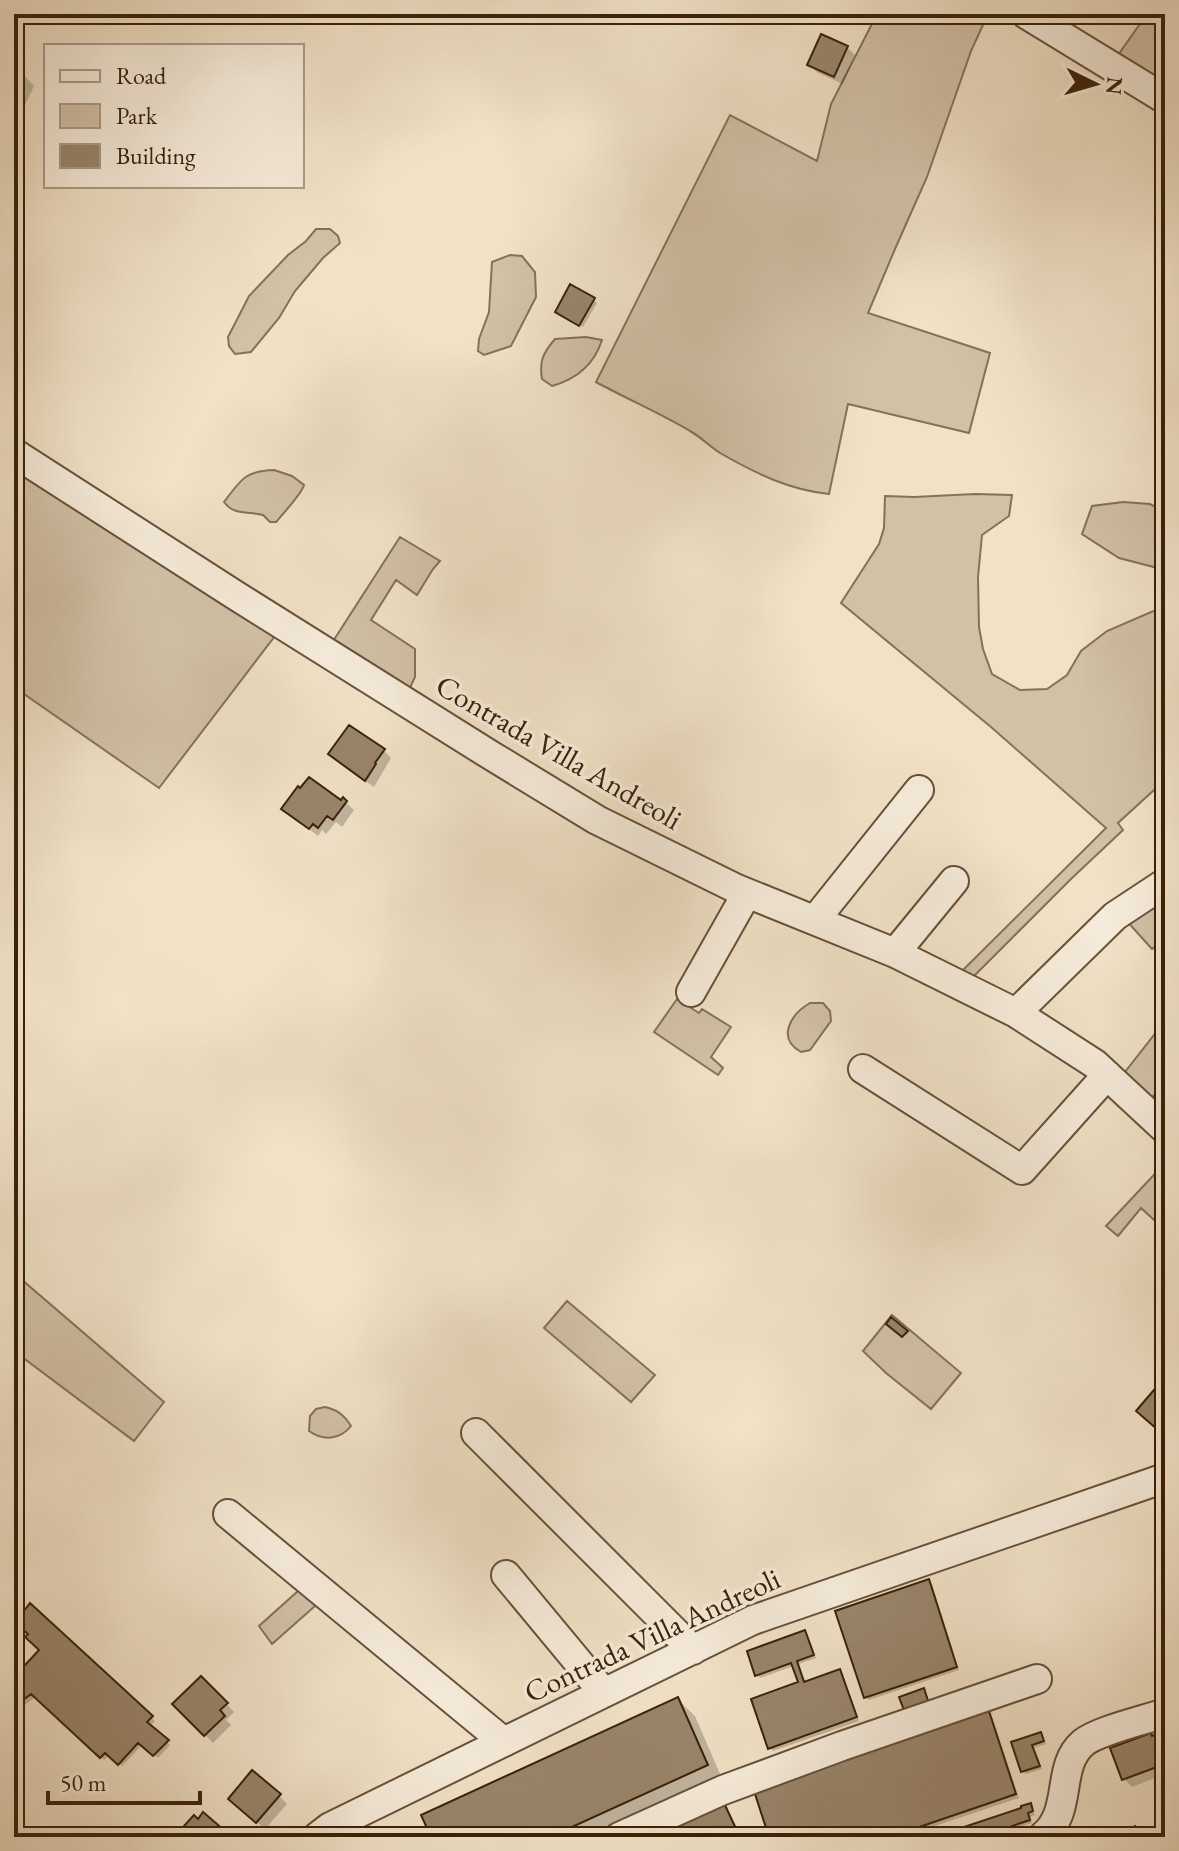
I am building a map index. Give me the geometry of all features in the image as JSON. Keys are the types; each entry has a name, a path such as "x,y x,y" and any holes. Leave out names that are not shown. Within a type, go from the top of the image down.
{"street":[{"path":"1026,14 1165,99"},
{"name":"Contrada Villa Andreoli","path":"14,453 235,595 597,820 747,893 895,953 1016,1013 1095,1064 1161,1116"},
{"path":"815,920 919,790"},
{"path":"895,953 954,881"},
{"path":"1016,1013 1115,916 1165,883"},
{"path":"691,992 747,893"},
{"path":"863,1069 1022,1170 1107,1075"},
{"path":"476,1433 693,1650"},
{"name":"Contrada Villa Andreoli","path":"317,1837 330,1827 753,1620 1165,1478"},
{"path":"228,1514 504,1742"},
{"path":"506,1575 604,1693"},
{"path":"619,1837 738,1785 1037,1679"},
{"path":"1042,1837 1058,1817 1068,1768 1080,1745 1092,1737 1165,1713"}],"green space":[{"path":"877,14 988,14 971,51 927,177 868,313 990,353 969,433 848,404 829,494 786,485 759,474 720,453 679,424 596,382 730,115 817,161 831,104"},
{"path":"1147,14 1165,14 1165,66 1157,83 1116,58"},
{"path":"316,229 330,229 338,236 340,243 295,291 279,318 251,352 235,354 229,346 228,337 249,296"},
{"path":"510,255 522,256 535,272 536,297 511,346 484,355 478,351 479,339 489,312 492,262"},
{"path":"586,337 602,340 583,370 552,386 542,379 543,358 555,339"},
{"path":"14,469 278,632 159,788 14,687"},
{"path":"274,470 292,476 304,485 276,522 270,522 263,515 237,511 224,502 244,478 256,472"},
{"path":"1012,495 1009,516 982,535 978,577 979,627 992,674 1020,690 1047,689 1067,675 1081,651 1107,631 1165,606 1165,780 1118,823 1123,830 967,983 955,978 1106,828 991,727 841,603 879,544 884,528 885,496"},
{"path":"1123,502 1150,504 1165,512 1165,570 1119,558 1082,534 1092,506"},
{"path":"400,537 440,561 417,595 396,580 371,620 415,649 415,677 407,694 330,646"},
{"path":"1165,888 1165,938 1152,949 1124,918"},
{"path":"677,999 699,1013 702,1009 731,1027 711,1057 723,1068 718,1075 654,1032"},
{"path":"810,1003 823,1003 830,1011 831,1021 810,1050 801,1052 789,1040 789,1026 797,1013"},
{"path":"1165,1021 1165,1083 1149,1101 1118,1081"},
{"path":"1165,1163 1165,1230 1141,1208 1118,1236 1106,1226"},
{"path":"14,1273 164,1402 134,1441 14,1351"},
{"path":"567,1301 655,1375 631,1402 544,1328"},
{"path":"892,1315 961,1373 931,1409 863,1351"},
{"path":"325,1407 346,1419 351,1426 347,1431 331,1438 309,1431 310,1416 316,1409"},
{"path":"307,1583 323,1599 272,1644 259,1626"}],"building":[{"path":"821,34 848,46 834,77 807,65"},
{"path":"14,68 23,72 14,91"},
{"path":"570,284 595,298 579,326 555,312"},
{"path":"349,725 385,749 365,781 328,754"},
{"path":"309,777 347,801 333,820 327,816 318,828 313,824 309,829 281,809"},
{"path":"891,1317 908,1331 902,1337 886,1324"},
{"path":"1165,1377 1165,1436 1136,1411"},
{"path":"929,1579 957,1667 864,1698 835,1611"},
{"path":"30,1603 153,1716 147,1722 169,1740 153,1756 138,1743 118,1765 105,1753 100,1758 31,1694 14,1707 14,1677 39,1650 25,1637 28,1634 15,1623"},
{"path":"805,1630 814,1655 797,1661 804,1682 840,1669 857,1717 768,1749 751,1699 798,1682 791,1663 755,1676 747,1651"},
{"path":"201,1676 228,1703 220,1710 225,1716 204,1736 172,1704"},
{"path":"924,1688 929,1704 905,1713 899,1697"},
{"path":"678,1697 708,1765 550,1837 431,1837 421,1815"},
{"path":"989,1711 1016,1794 890,1837 769,1837 754,1791"},
{"path":"1041,1732 1044,1741 1032,1745 1040,1766 1021,1772 1011,1742"},
{"path":"1151,1733 1152,1736 1160,1733 1165,1746 1165,1764 1122,1780 1110,1748"},
{"path":"252,1770 281,1794 256,1823 228,1799"},
{"path":"1165,1779 1165,1809 1155,1783"},
{"path":"724,1803 740,1837 649,1837"},
{"path":"1031,1803 1033,1811 1028,1813 1030,1820 1012,1826 1014,1831 997,1837 934,1837 1021,1808"},
{"path":"203,1812 232,1837 174,1837 194,1815 198,1819"},
{"path":"1135,1826 1141,1837 1115,1837"}]}
